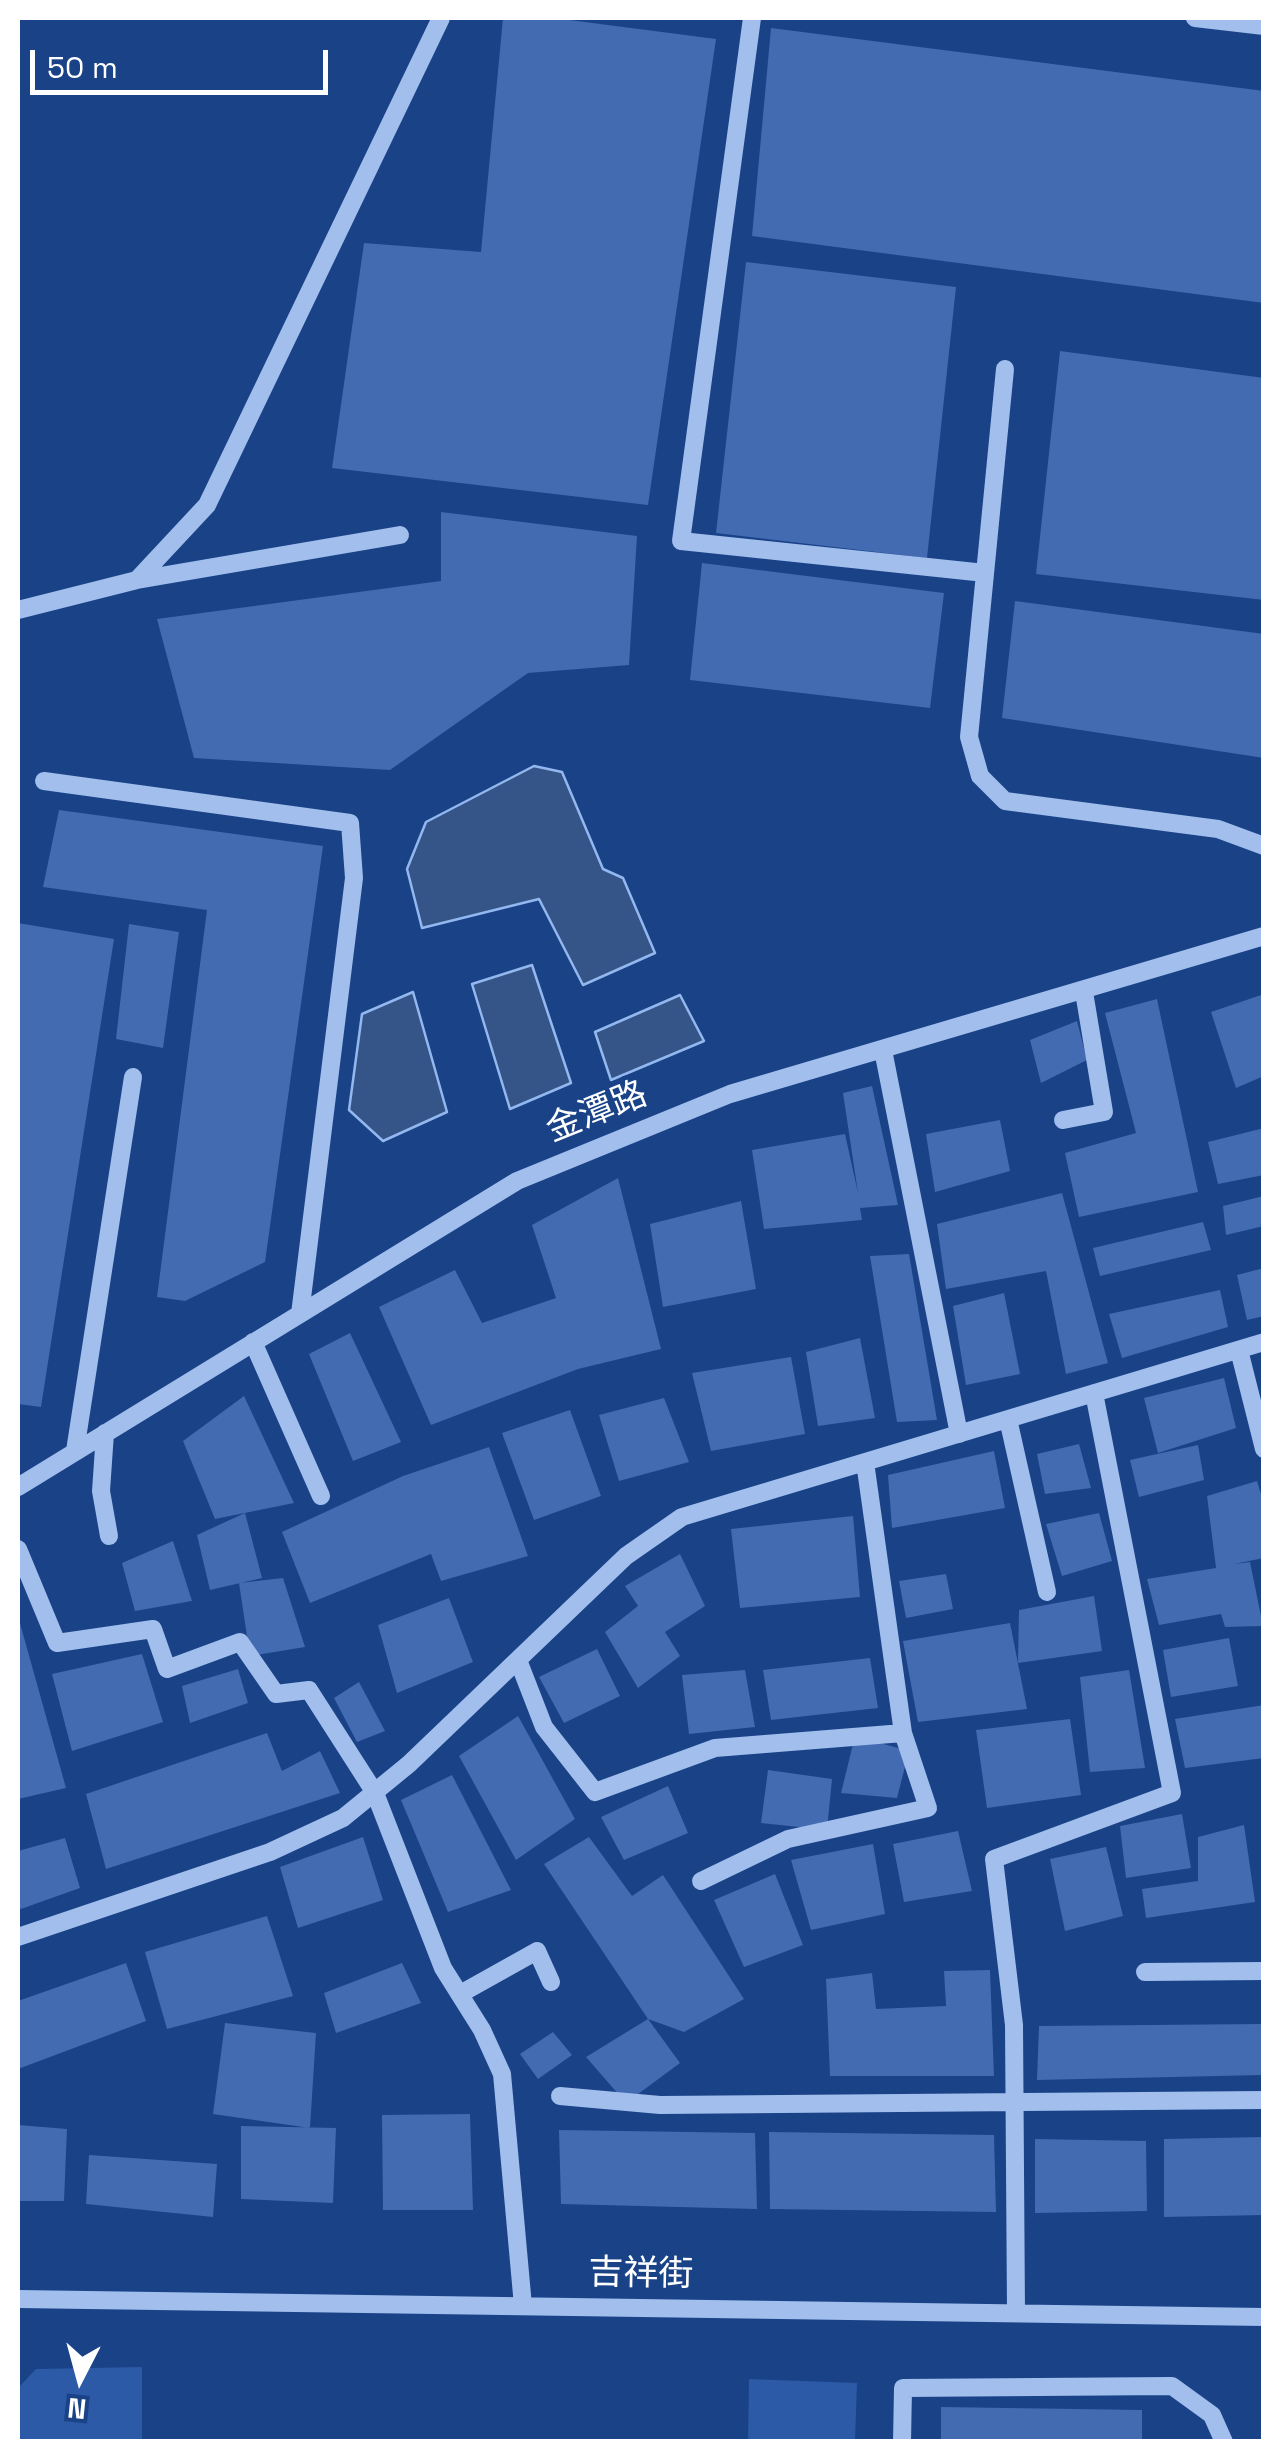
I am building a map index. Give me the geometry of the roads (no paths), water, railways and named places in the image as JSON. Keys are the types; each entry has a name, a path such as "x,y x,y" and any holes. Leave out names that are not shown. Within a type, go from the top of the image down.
{"street":[{"path":"137,580 207,505 442,18"},
{"path":"752,18 681,541 985,573"},
{"path":"1195,18 1264,26"},
{"path":"1005,369 969,737 980,776 1005,801 1218,829 1264,846"},
{"path":"18,610 137,580 400,535"},
{"path":"44,781 350,823 354,878 300,1314"},
{"name":"金潭路","path":"18,1487 517,1180 730,1094 1264,936"},
{"path":"1063,1120 1104,1112 1084,992"},
{"path":"883,1050 959,1434"},
{"path":"75,1451 134,1077"},
{"path":"254,1342 321,1496"},
{"path":"18,1937 270,1852 343,1818 626,1556 682,1517 1264,1342"},
{"path":"1239,1350 1264,1449"},
{"path":"1016,2313 1011,1993 994,1859 1172,1793 1094,1393"},
{"path":"1008,1419 1047,1592"},
{"path":"105,1433 102,1491 109,1536"},
{"path":"701,1881 788,1839 928,1808 903,1733 866,1462"},
{"path":"18,1549 57,1642 153,1629 167,1669 240,1642 276,1694 308,1690 375,1792 443,1968 502,2074 524,2306"},
{"path":"518,1660 544,1727 595,1792 715,1748 903,1733"},
{"path":"460,1994 537,1951 551,1982"},
{"path":"1145,1972 1264,1971"},
{"path":"560,2096 660,2105 1264,2100"},
{"name":"吉祥街","path":"18,2299 1264,2317"},
{"path":"902,2442 903,2388 1172,2386 1212,2415 1224,2442"}]}
